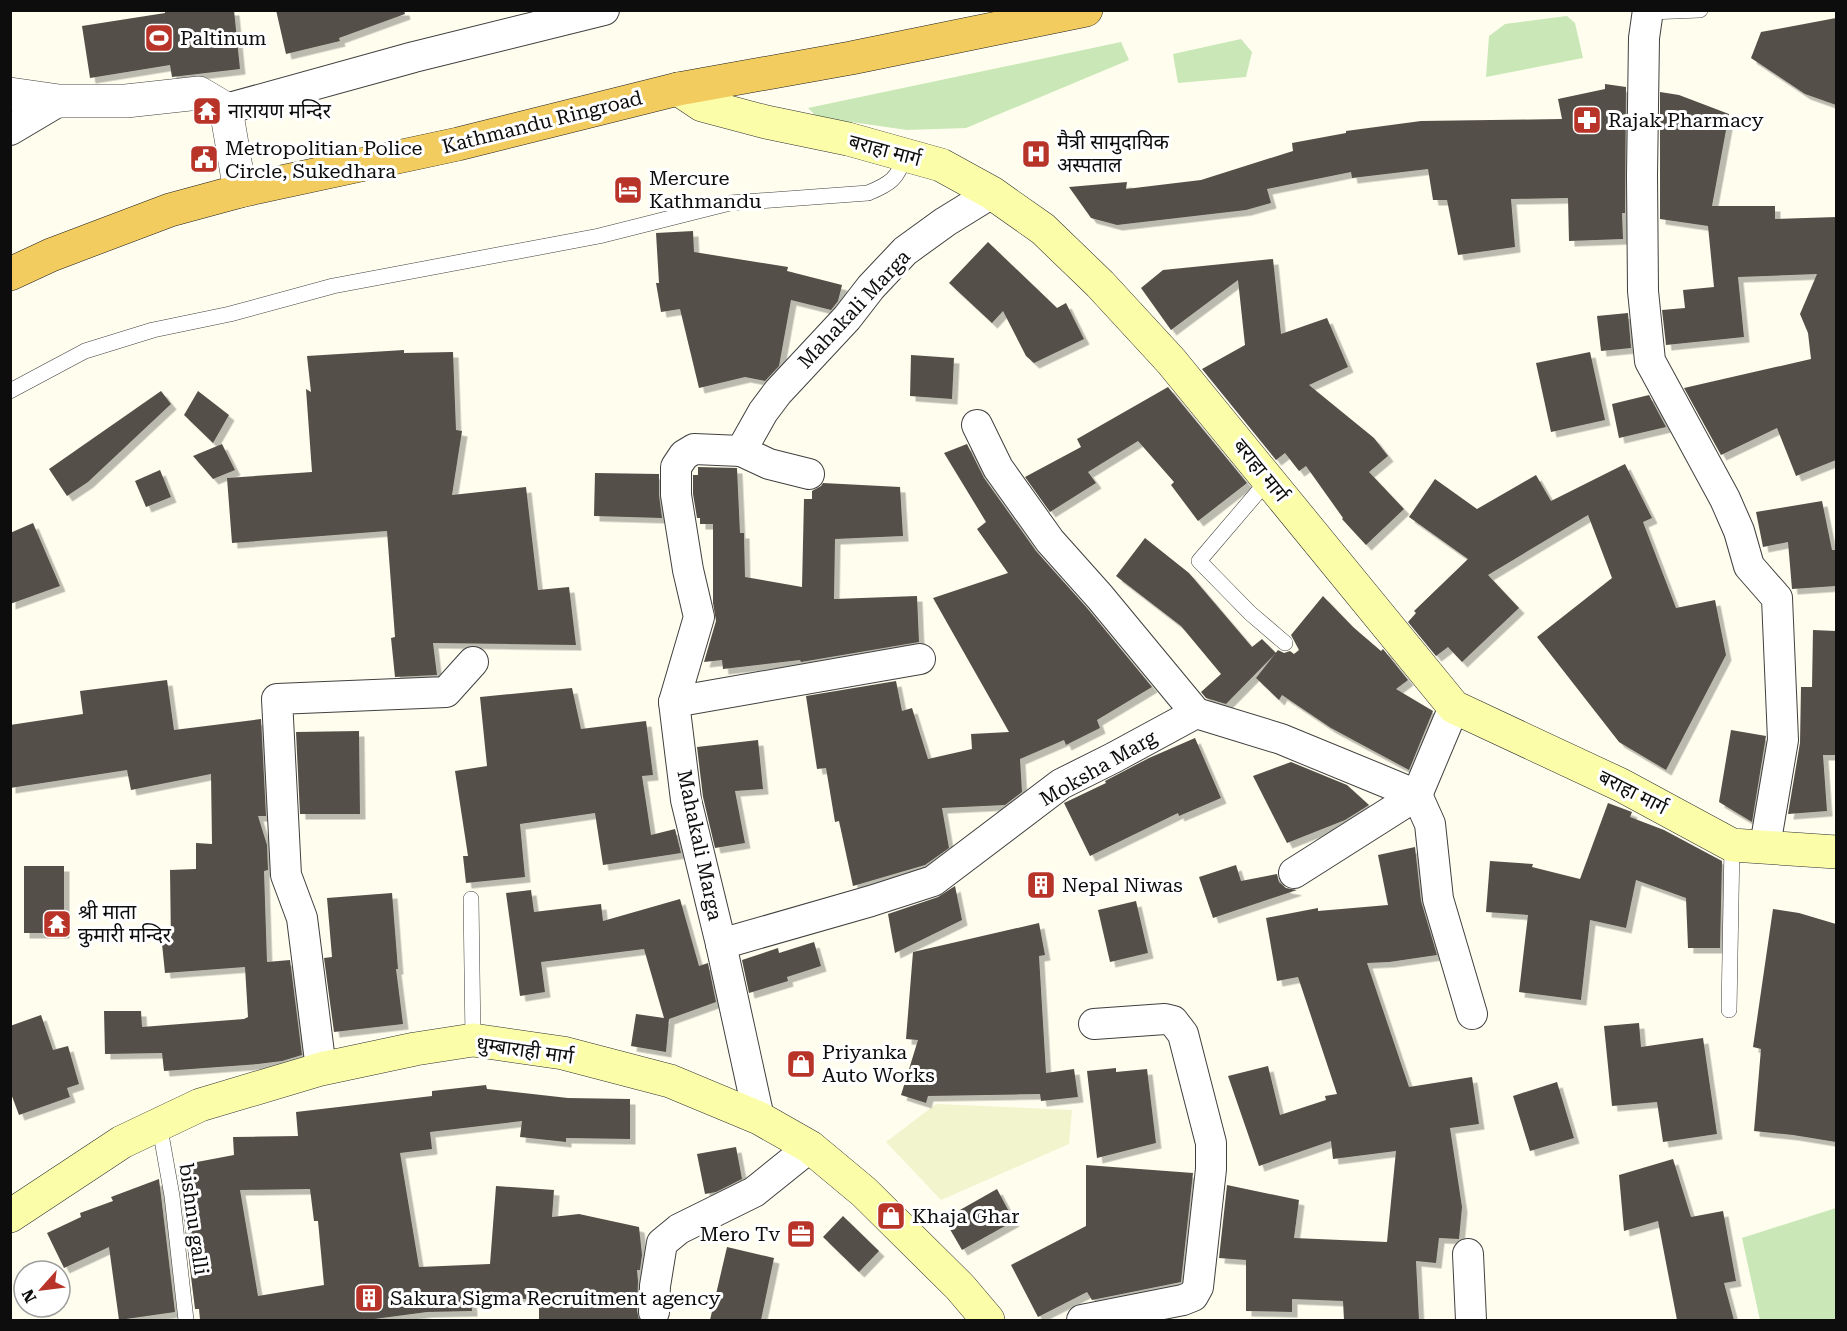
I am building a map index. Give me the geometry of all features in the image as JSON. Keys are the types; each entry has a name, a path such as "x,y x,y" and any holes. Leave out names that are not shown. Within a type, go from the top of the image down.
{"highway":[{"name":"Kathmandu Ringroad","path":"10,274 51,255 159,214 240,191 458,144 678,89 850,58 1086,10"}],"main road":[{"name":"बराहा मार्ग","path":"678,89 702,105 766,122 848,139 941,165 993,193 1043,229 1100,284 1171,361 1454,707 1621,785 1732,845 1836,852"},
{"name":"धुम्बाराही मार्ग","path":"10,1216 122,1142 200,1105 321,1069 415,1049 473,1040 563,1053 659,1078 759,1118 810,1147 864,1192 960,1287 988,1320"}],"street":[{"path":"10,94 59,101 126,101 199,93 226,109 414,57 604,10"},
{"path":"1648,11 1644,38 1642,291 1650,361 1725,499 1739,531 1749,566 1777,598 1783,740 1765,846"},
{"path":"10,130 59,101"},
{"path":"226,109 240,191"},
{"name":"Mahakali Marga","path":"741,450 763,412 778,392 905,251 945,222 993,193"},
{"path":"977,425 998,468 1050,541 1100,597 1196,713 1281,739 1417,795 1430,824 1438,898 1472,1014"},
{"name":"Mahakali Marga","path":"759,1118 722,944 686,800 674,702 699,617 688,570 676,495 676,467 684,455 694,449 741,450 770,464 809,474"},
{"path":"674,702 920,659"},
{"path":"321,1069 302,918 286,875 277,699 447,692 473,662"},
{"path":"1294,873 1417,795 1454,707"},
{"name":"Moksha Marg","path":"722,944 933,881 1061,784 1196,713"},
{"path":"1082,1320 1193,1296 1198,1287 1211,1169 1211,1143 1183,1034 1173,1022 1165,1019 1094,1024"},
{"path":"654,1312 655,1286 662,1243 679,1229 754,1192 810,1147"},
{"path":"1468,1254 1471,1320"}],"lane":[{"path":"1648,11 1700,10"},
{"path":"10,392 85,351 153,330 230,314 333,286 599,236 730,203 868,193 887,185 900,172 905,155"},
{"path":"1269,479 1199,561 1250,613 1285,643"},
{"path":"1729,1010 1732,845"},
{"path":"471,898 473,1040"},
{"name":"bishnu galli","path":"159,1123 172,1196 186,1320"}],"green space":[{"path":"1567,16 1575,23 1583,58 1486,77 1489,36 1505,24"},
{"path":"1241,39 1252,52 1246,77 1178,83 1173,54"},
{"path":"1121,42 1129,60 966,128 907,130 817,117 808,108"},
{"path":"936,1104 1072,1110 1069,1144 941,1200 886,1142"},
{"path":"1836,1208 1836,1320 1760,1320 1742,1238"}],"building":[{"path":"165,10 234,10 240,69 172,77 170,65 90,78 82,26 165,13"},
{"path":"276,10 404,10 405,14 339,38 340,41 286,54"},
{"path":"1836,18 1836,105 1805,94 1751,58 1761,32"},
{"path":"1605,84 1626,87 1623,239 1569,241 1568,198 1511,199 1515,247 1458,255 1447,200 1433,200 1428,169 1352,178 1351,172 1267,189 1271,203 1246,210 1117,225 1091,218 1069,187 1127,182 1126,189 1201,180 1293,151 1292,143 1346,133 1346,131 1421,121 1562,119 1558,99 1605,89"},
{"path":"1660,92 1679,95 1729,114 1712,206 1775,206 1775,219 1836,217 1836,460 1796,476 1777,428 1721,455 1684,388 1811,359 1808,333 1800,314 1817,274 1738,277 1744,337 1666,345 1662,310 1685,308 1683,290 1714,287 1708,226 1660,219"},
{"path":"693,231 694,252 788,267 787,271 842,285 838,301 831,310 791,300 779,366 765,381 745,377 699,388 680,309 661,312 656,283 659,283 656,233"},
{"path":"988,242 1057,308 1066,303 1084,339 1034,363 1026,356 1003,311 992,323 949,283"},
{"path":"1273,259 1281,334 1327,318 1348,367 1309,385 1374,438 1388,456 1369,472 1404,509 1366,545 1342,519 1306,466 1299,471 1285,453 1276,460 1202,369 1245,345 1238,280 1171,330 1141,288 1163,270"},
{"path":"1628,313 1631,348 1601,351 1597,316"},
{"path":"404,350 404,353 453,352 456,430 462,431 452,495 526,487 538,590 569,587 576,645 433,643 437,675 395,677 391,638 395,637 387,531 232,543 227,478 312,472 306,389 311,392 307,356"},
{"path":"1590,352 1605,420 1551,432 1536,363"},
{"path":"911,355 954,358 952,399 910,396"},
{"path":"1168,387 1247,483 1198,521 1171,485 1174,482 1138,441 1088,472 1096,483 1050,512 1025,477 1081,447 1077,439"},
{"path":"161,391 171,404 88,482 67,496 49,469"},
{"path":"198,391 229,415 213,443 184,415"},
{"path":"1649,395 1666,427 1619,438 1612,404"},
{"path":"222,444 235,470 213,479 193,456"},
{"path":"967,444 984,478 1036,551 1087,608 1152,687 1097,720 1100,728 1066,745 1064,740 1020,759 1022,792 1005,805 942,808 949,848 925,865 853,886 839,821 835,822 826,768 817,769 806,696 896,681 902,711 912,708 928,759 972,749 971,734 1009,732 933,598 1008,573 977,529 986,522 944,453"},
{"path":"1625,464 1652,518 1643,522 1676,608 1715,600 1726,655 1666,770 1619,742 1537,637 1612,578 1588,515 1488,575 1519,608 1462,662 1448,647 1436,656 1408,622 1416,613 1414,611 1468,559 1409,517 1435,479 1477,509 1536,475 1551,501"},
{"path":"698,467 737,468 740,533 744,533 745,577 802,587 804,499 812,499 812,491 823,483 900,487 903,536 835,539 834,599 917,596 919,642 801,662 800,660 723,669 722,660 704,662 716,621 713,603 713,524 700,524 700,518 697,518 693,475 698,475"},
{"path":"160,470 171,497 146,507 135,481"},
{"path":"595,473 659,474 662,518 594,516"},
{"path":"1822,501 1832,550 1836,550 1836,586 1792,589 1788,542 1763,547 1756,512"},
{"path":"33,523 60,586 10,604 10,533"},
{"path":"1145,538 1189,573 1252,647 1262,639 1276,653 1226,704 1206,698 1201,692 1221,674 1181,626 1116,576"},
{"path":"1323,596 1353,627 1381,651 1383,649 1408,680 1396,689 1433,711 1409,770 1331,728 1282,695 1279,700 1256,678 1278,650 1284,653 1290,651 1294,654 1299,650 1291,635"},
{"path":"1813,630 1836,631 1836,755 1823,755 1827,811 1788,814 1800,743 1801,687 1812,687"},
{"path":"167,680 174,730 261,719 266,816 258,816 267,845 268,870 264,871 267,962 290,960 302,1055 282,1061 258,1064 164,1071 162,1053 105,1054 104,1011 141,1011 142,1027 248,1017 245,967 165,973 162,944 171,943 170,870 196,869 196,843 212,844 211,774 131,790 127,770 10,788 10,725 83,714 80,691"},
{"path":"572,688 581,729 646,721 653,775 642,776 651,835 675,829 681,853 603,865 595,813 520,824 525,877 466,883 463,856 468,856 455,771 487,766 480,697"},
{"path":"1731,730 1766,736 1752,822 1719,802"},
{"path":"359,731 360,814 300,814 296,732"},
{"path":"1195,738 1221,798 1179,816 1178,813 1090,856 1064,803 1106,783 1105,781 1149,758"},
{"path":"758,740 763,789 735,791 745,843 715,848 703,797 697,747"},
{"path":"1291,762 1347,785 1369,805 1345,820 1287,843 1253,776"},
{"path":"1608,803 1632,812 1630,817 1664,830 1722,861 1720,948 1688,948 1686,898 1636,880 1626,928 1590,920 1581,1000 1519,992 1528,915 1486,912 1490,861 1533,864 1532,867 1580,879"},
{"path":"1415,847 1421,901 1437,955 1367,963 1409,1087 1472,1077 1479,1124 1450,1128 1462,1207 1459,1239 1439,1238 1436,1263 1416,1261 1419,1320 1344,1320 1343,1301 1292,1299 1292,1312 1246,1311 1246,1260 1219,1258 1227,1185 1299,1200 1294,1238 1387,1242 1396,1151 1333,1159 1331,1141 1259,1166 1228,1076 1268,1066 1280,1115 1326,1100 1325,1096 1337,1094 1298,977 1277,981 1266,918 1318,908 1318,911 1388,905 1378,855"},
{"path":"1236,865 1241,881 1277,874 1279,882 1286,888 1297,890 1213,918 1199,877"},
{"path":"24,866 64,866 64,933 24,933"},
{"path":"955,886 962,920 895,953 888,914 938,897"},
{"path":"531,890 534,912 601,904 603,921 680,899 699,966 708,963 716,1002 669,1019 666,1052 631,1046 636,1014 664,1018 644,949 541,962 545,992 520,996 506,893"},
{"path":"392,893 398,969 396,969 403,1024 334,1032 324,958 332,957 327,898"},
{"path":"1136,901 1148,953 1110,962 1098,910"},
{"path":"1773,909 1799,913 1836,924 1836,1142 1754,1131 1761,1049 1753,1047"},
{"path":"1039,923 1045,955 1039,956 1046,1073 1074,1069 1078,1097 1041,1101 1040,1094 928,1096 926,1103 901,1095 918,1040 906,1039 913,952"},
{"path":"814,942 821,966 787,977 788,981 749,993 742,960 778,948 779,953"},
{"path":"41,1015 53,1050 68,1046 79,1084 67,1088 70,1097 19,1115 10,1091 10,1026"},
{"path":"1639,1023 1641,1047 1703,1038 1717,1134 1663,1142 1657,1102 1612,1106 1604,1026"},
{"path":"1116,1068 1116,1072 1147,1069 1156,1143 1097,1158 1087,1071"},
{"path":"1557,1082 1574,1138 1530,1151 1513,1096"},
{"path":"486,1085 487,1089 568,1098 630,1099 630,1139 566,1138 566,1142 520,1137 522,1121 430,1132 432,1149 400,1153 419,1267 490,1264 496,1186 554,1190 552,1217 579,1214 639,1227 642,1255 640,1270 637,1270 639,1320 539,1320 539,1300 471,1295 472,1311 427,1312 367,1320 200,1320 199,1309 195,1309 178,1172 182,1170 181,1165 234,1155 233,1137 298,1136 296,1112 432,1096 432,1091","holes":["310,1189 314,1221 318,1221 324,1285 258,1296 240,1190"]},
{"path":"736,1147 742,1179 716,1192 705,1194 697,1154"},
{"path":"1673,1159 1691,1217 1723,1211 1736,1281 1724,1283 1734,1320 1677,1320 1658,1221 1624,1231 1619,1175"},
{"path":"1086,1165 1193,1173 1181,1282 1092,1300 1087,1292 1038,1317 1011,1265 1086,1226"},
{"path":"159,1179 175,1312 119,1320 109,1247 72,1264 72,1259 60,1259 47,1233 81,1217 80,1213 113,1201 111,1197"},
{"path":"997,1189 1014,1221 962,1250 944,1219"},
{"path":"843,1216 879,1251 859,1272 823,1237"},
{"path":"727,1247 774,1258 761,1320 710,1320"}],"place":[{"name":"Paltinum","path":"159,38"},
{"name":"नारायण मन्दिर","path":"207,111"},
{"name":"Rajak Pharmacy","path":"1587,120"},
{"name":"मैत्री सामुदायिक अस्पताल","path":"1036,154"},
{"name":"Metropolitian Police Circle, Sukedhara","path":"204,159"},
{"name":"Mercure Kathmandu","path":"628,190"},
{"name":"Nepal Niwas","path":"1041,885"},
{"name":"श्री माता कुमारी मन्दिर","path":"57,924"},
{"name":"Priyanka Auto Works","path":"801,1064"},
{"name":"Khaja Ghar","path":"891,1216"},
{"name":"Mero Tv","path":"801,1234"},
{"name":"Sakura Sigma Recruitment agency","path":"369,1298"}]}
